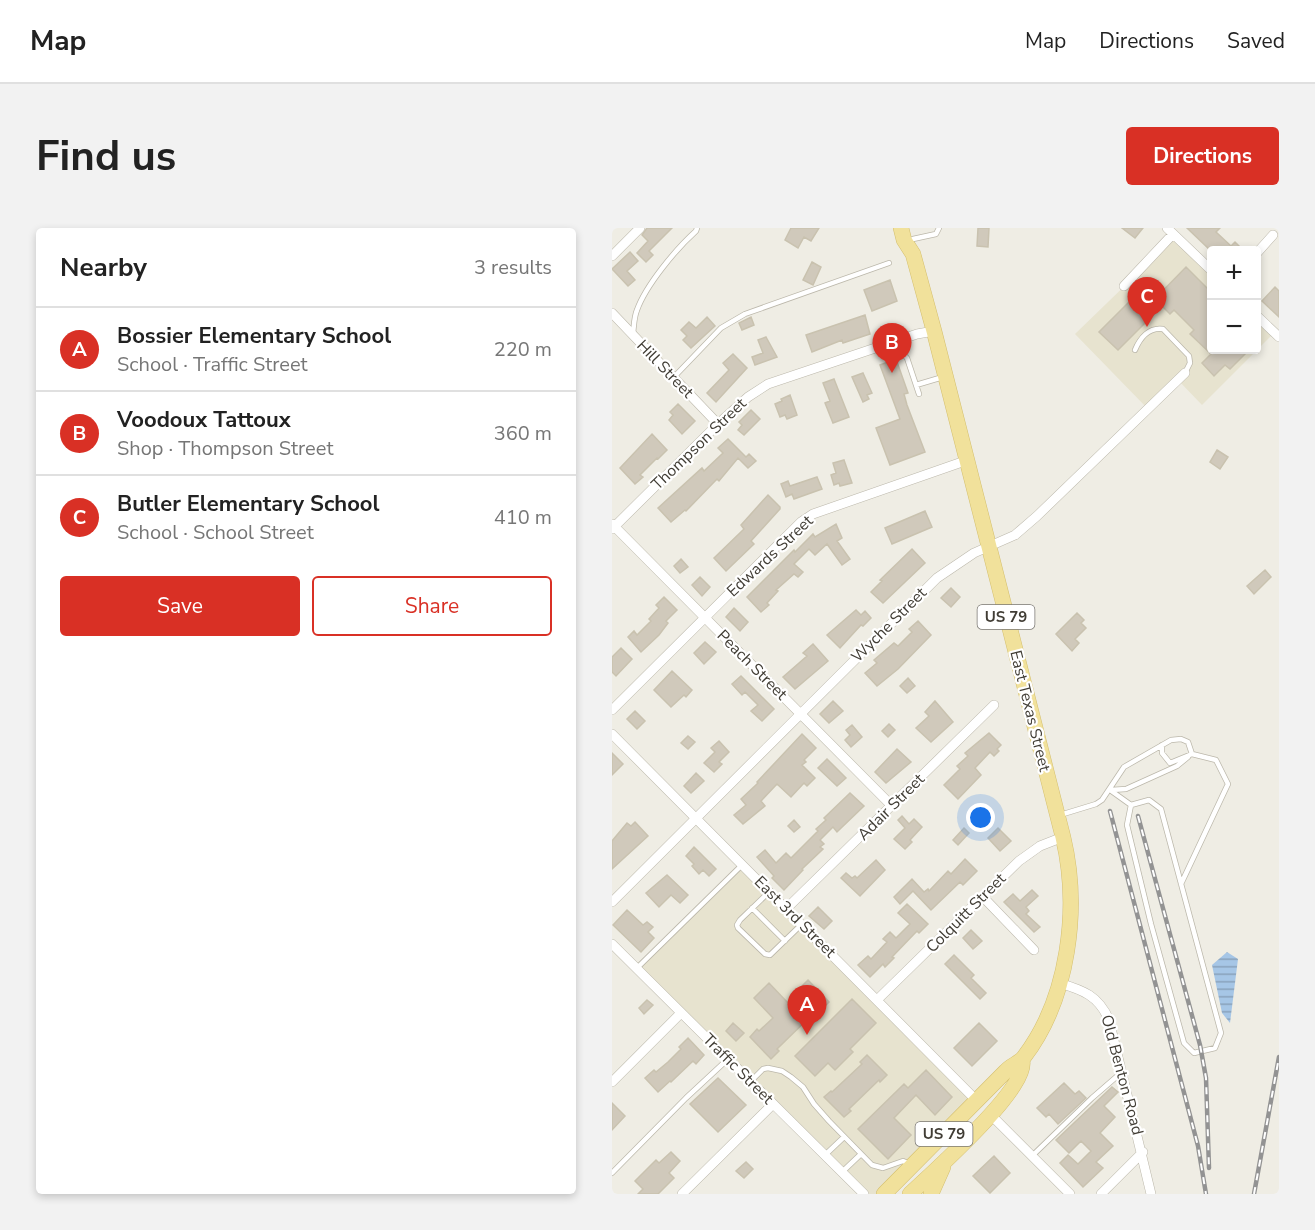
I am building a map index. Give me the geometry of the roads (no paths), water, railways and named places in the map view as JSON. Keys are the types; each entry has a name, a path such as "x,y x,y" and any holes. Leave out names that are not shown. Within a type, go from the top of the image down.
{"main road":[{"name":"East Texas Street","path":"884,1194 1014,1063 1022,1060 1040,1031 1059,983 1069,935 1071,911 1069,868 1063,837 965,461 913,240 904,240 901,228"},
{"name":"East Texas Street","path":"910,1194 991,1115 1020,1077 1024,1066 1022,1060"},
{"path":"991,1115 990,1098 1007,1079 1006,1071"},
{"path":"931,1194 963,1129 978,1112 977,1101"}],"street":[{"path":"612,256 640,228"},
{"path":"1124,286 1170,231 1207,266"},
{"path":"1261,249 1273,235"},
{"name":"Hill Street","path":"612,314 718,424"},
{"path":"1261,319 1279,336"},
{"name":"Thompson Street","path":"613,526 718,424 748,397 768,384 895,341 934,331"},
{"name":"Wyche Street","path":"612,902 937,578 962,559 1015,535 1185,373"},
{"name":"Edwards Street","path":"612,710 801,522 813,514 965,461"},
{"name":"Peach Street","path":"613,526 892,806"},
{"name":"Adair Street","path":"787,908 994,705"},
{"name":"East 3rd Street","path":"612,734 977,1101"},
{"name":"Colquitt Street","path":"877,1000 1019,861 1040,846 1063,837"},
{"path":"983,897 1034,950"},
{"name":"Traffic Street","path":"612,944 864,1194"},
{"name":"Old Benton Road","path":"1059,983 1085,991 1100,1003 1109,1020 1143,1152 1151,1194"},
{"path":"612,1082 681,1013"},
{"path":"682,1194 773,1104"},
{"path":"991,1115 1070,1194"},
{"path":"1101,1194 1143,1152"}],"lane":[{"path":"633,335 636,310 651,285 697,228"},
{"path":"913,240 936,234 939,228"},
{"path":"674,377 721,328 745,315 889,263"},
{"path":"1135,350 1146,334 1158,328 1163,329 1189,356 1190,363 1185,373"},
{"path":"895,341 907,358 919,394"},
{"path":"916,385 945,376"},
{"path":"1057,816 1096,804 1110,790 1124,767 1171,740 1181,739 1188,742 1192,754"},
{"path":"1162,745 1162,753 1170,763 1192,754 1216,760 1228,784 1181,884"},
{"path":"1110,790 1126,789 1177,766 1192,754"},
{"path":"1110,790 1131,805"},
{"path":"1149,800 1161,809 1221,1033 1215,1048 1194,1053 1185,1043 1150,924 1126,825 1131,805 1149,800"},
{"path":"637,968 743,864"},
{"path":"770,891 738,923 738,928 767,955 772,954 802,924"},
{"path":"752,908 784,941"},
{"path":"612,1173 728,1059"},
{"path":"750,1081 763,1069 782,1071 803,1087 814,1104 872,1165 883,1168 903,1161 912,1166"},
{"path":"1032,1156 1123,1071"},
{"path":"824,1156 844,1137"},
{"path":"841,1173 861,1154"}],"water":[{"path":"1227,952 1238,959 1230,1023 1222,1013 1212,965"}],"railway":[{"path":"1110,811 1198,1146 1206,1194"},
{"path":"1138,816 1200,1045 1206,1078 1209,1168"},
{"path":"1254,1194 1279,1057"}],"place":[{"name":"Butler Elementary School","path":"1147,327"},
{"name":"Voodoux Tattoux","path":"892,373"},
{"name":"Bossier Elementary School","path":"807,1035"}]}
